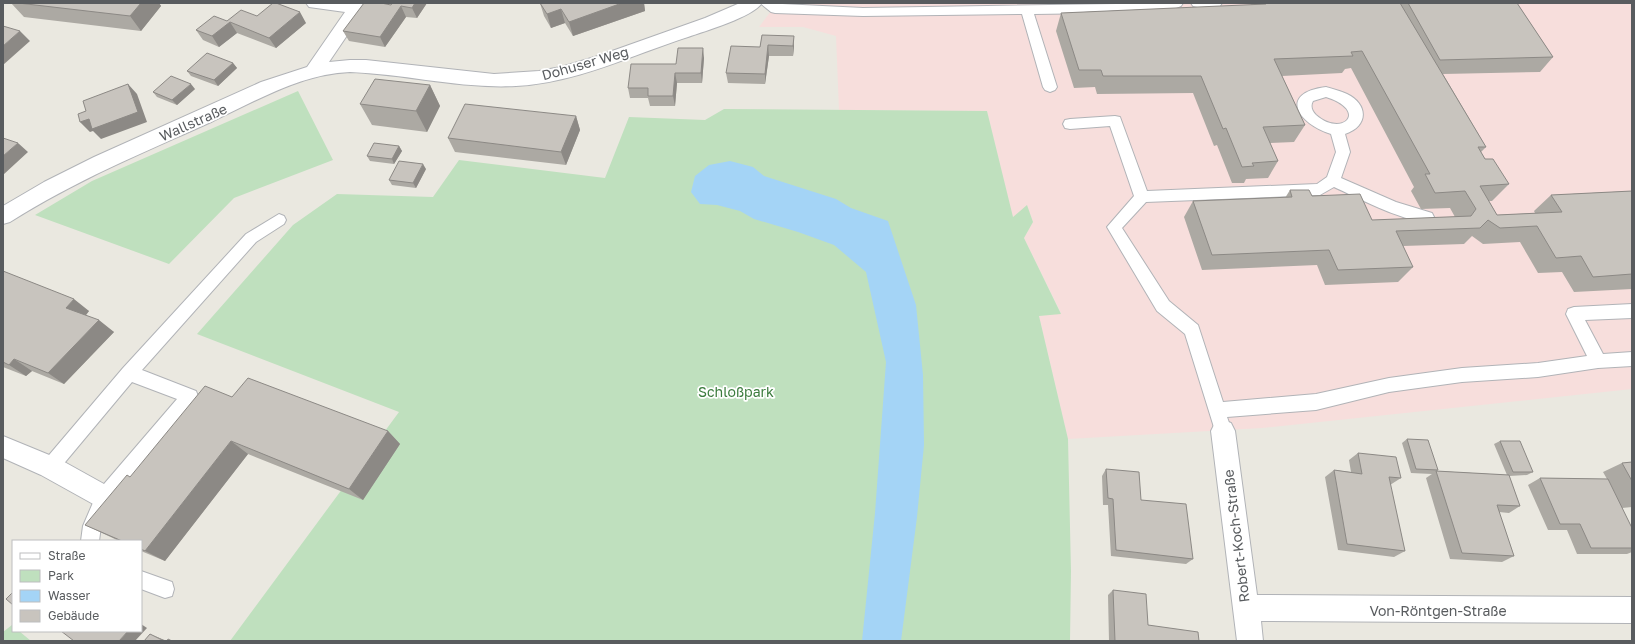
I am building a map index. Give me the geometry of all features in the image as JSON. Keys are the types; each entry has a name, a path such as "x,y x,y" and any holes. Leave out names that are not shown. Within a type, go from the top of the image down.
{"street":[{"path":"314,3 359,5"},
{"name":"Dohuser Weg","path":"314,70 338,66 495,80 523,80 559,74 600,62 730,15 753,3"},
{"path":"314,70 359,5"},
{"name":"Wallstraße","path":"3,216 62,182 277,84 314,70"},
{"name":"Robert-Koch-Straße","path":"1220,421 1244,608 1250,641"},
{"path":"3,447 50,467 104,497"},
{"name":"Von-Röntgen-Straße","path":"1244,608 1632,610"}],"lane":[{"path":"766,3 775,9 863,12 1167,8 1177,3"},
{"path":"1197,3 1216,3"},
{"path":"1027,10 1050,87"},
{"path":"1070,124 1115,121 1142,197"},
{"path":"1337,129 1343,152 1333,180 1320,189 1142,197 1114,227 1163,306 1192,330 1220,421 1316,402 1389,385 1447,377 1538,370 1598,361 1632,359"},
{"path":"1333,180 1391,206 1426,217"},
{"path":"50,467 130,373 251,238 279,220"},
{"path":"1598,361 1574,314 1632,311"},
{"path":"90,540 92,526 104,497 190,396 130,373"},
{"path":"142,580 165,590"}],"shaded area":[{"path":"777,3 1632,3 1632,389 1262,428 1068,439 1039,316 1061,313 1024,238 1033,222 1027,206 1013,218 987,111 839,110 836,36 803,27 759,27"}],"green space":[{"path":"298,91 333,160 234,198 169,264 35,215 92,181"},
{"name":"Schloßpark","path":"724,109 987,111 1013,217 1027,205 1033,222 1024,238 1061,314 1039,316 1068,439 1071,571 1070,641 230,641 399,412 197,334 293,225 337,194 433,197 459,160 605,178 629,117 705,120"},
{"path":"12,625 12,632 20,632 31,641 3,641 3,632"}],"water":[{"path":"730,161 753,167 764,176 836,199 851,208 888,221 916,305 923,375 924,445 917,517 901,641 862,641 875,513 886,362 866,272 834,245 798,232 754,219 740,211 717,205 700,204 691,192 695,176 709,165"}],"building":[{"path":"18,3 141,3 130,16"},
{"path":"273,3 300,12 269,38 230,22 212,36 196,30 214,16 227,21 241,10 257,16"},
{"path":"364,3 381,3 391,5 392,3 415,3 412,8 401,6 380,37 343,31"},
{"path":"540,3 622,3 569,22 561,9 547,14"},
{"path":"1266,3 1400,3 1486,147 1478,147 1485,159 1493,159 1509,184 1480,186 1497,215 1562,212 1551,195 1632,191 1632,274 1593,277 1581,256 1556,258 1537,226 1500,228 1488,220 1480,228 1396,231 1413,267 1338,270 1329,250 1212,255 1193,201 1292,197 1290,190 1309,190 1312,196 1360,194 1372,220 1471,216 1476,209 1465,191 1435,193 1425,174 1430,174 1362,51 1351,52 1353,56 1274,59 1305,125 1263,127 1278,161 1252,163 1254,166 1242,167 1226,128 1223,129 1201,76 1103,76 1101,70 1079,70 1061,13"},
{"path":"1408,3 1517,3 1553,57 1440,60"},
{"path":"3,26 20,31 3,46"},
{"path":"762,35 794,36 793,46 768,45 765,74 726,73 731,46 760,47"},
{"path":"678,48 703,48 701,73 675,73 673,96 648,96 648,88 628,88 631,64 676,64"},
{"path":"207,53 233,63 214,80 187,71"},
{"path":"171,76 191,84 172,100 153,92"},
{"path":"375,79 430,85 416,111 360,104"},
{"path":"128,84 138,112 92,129 89,119 80,122 78,114 86,111 83,101"},
{"path":"465,104 576,116 561,152 448,138"},
{"path":"3,138 18,143 3,156"},
{"path":"374,143 399,146 392,159 367,156"},
{"path":"399,161 423,164 413,183 389,180"},
{"path":"3,271 74,299 66,308 99,320 48,373 14,359 9,365 3,362"},
{"path":"248,378 388,431 349,489 231,441 145,551 142,550 142,540 120,540 85,525 127,475 130,477 205,386 232,397"},
{"path":"1407,439 1428,440 1438,470 1416,469"},
{"path":"1500,441 1520,441 1533,472 1513,472"},
{"path":"1358,453 1396,457 1401,478 1389,477 1405,551 1347,544 1334,470 1362,474"},
{"path":"1632,462 1632,481 1622,463"},
{"path":"1106,469 1139,472 1141,500 1186,504 1193,559 1116,550 1113,499 1108,498"},
{"path":"1436,471 1509,475 1520,506 1497,505 1514,556 1462,553"},
{"path":"1540,478 1608,479 1632,528 1632,548 1591,548 1580,524 1560,524"},
{"path":"1113,590 1146,594 1148,625 1198,632 1199,641 1115,641"},
{"path":"12,593 12,604 6,599"},
{"path":"62,632 127,632 119,641 74,641"},
{"path":"150,634 164,641 144,641"}]}
